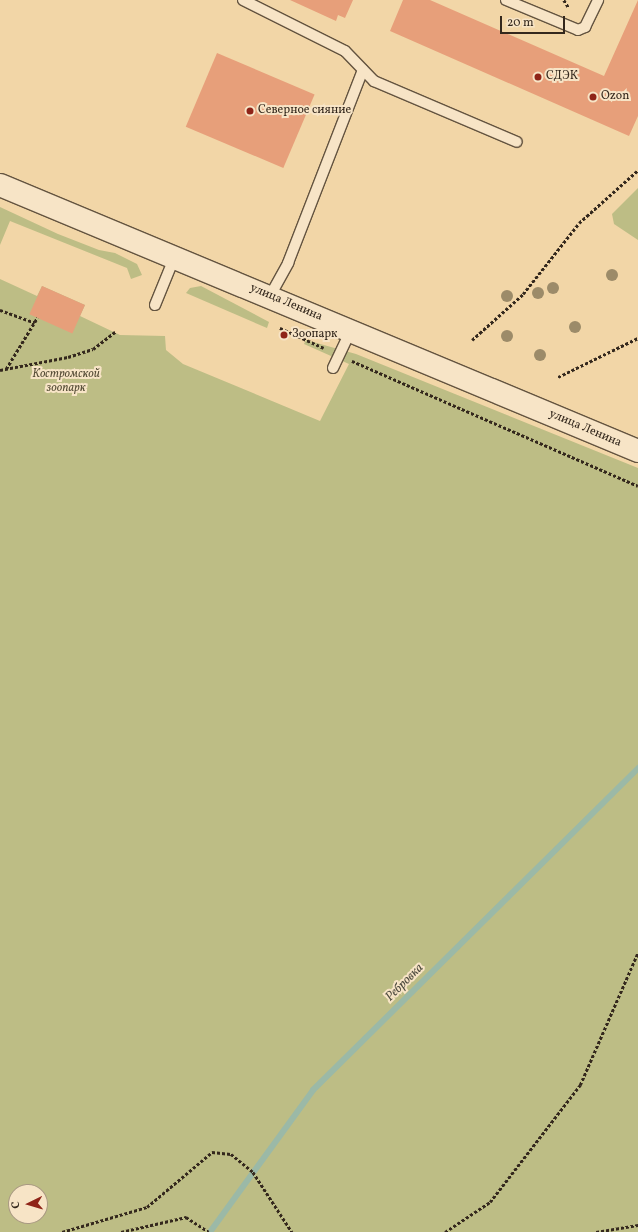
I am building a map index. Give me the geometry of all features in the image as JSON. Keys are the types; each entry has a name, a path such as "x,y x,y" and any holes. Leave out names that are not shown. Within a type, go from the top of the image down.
{"main road":[{"name":"улица Ленина","path":"0,185 175,256 638,451"}],"lane":[{"path":"243,0 345,51 374,81 517,142"},
{"path":"506,0 578,30 585,27 598,0"},
{"path":"270,296 288,263 363,70"},
{"path":"154,305 175,256"},
{"path":"332,368 351,330"}],"path":[{"path":"472,340 523,294 579,223 638,170"},
{"path":"0,310 35,323"},
{"path":"6,369 37,318"},
{"path":"273,324 496,427 638,486"},
{"path":"0,370 45,363 93,349 115,332"},
{"path":"558,377 638,338"},
{"path":"445,1232 490,1202 580,1085 638,952"},
{"path":"62,1232 147,1207 212,1152 231,1154 253,1172 292,1232"},
{"path":"121,1232 186,1217 209,1232"},
{"path":"596,1232 638,1225"}],"green space":[{"path":"638,188 638,240 614,224 612,214"},
{"path":"0,207 58,234 99,250 115,253 137,264 142,275 131,279 127,268 10,221 0,245"},
{"name":"Костромской зоопарк","path":"0,279 37,296 42,286 85,305 80,316 120,335 165,336 166,350 183,364 320,421 349,364 304,344 306,340 356,354 638,468 638,1232 0,1232"},
{"path":"201,286 269,322 267,328 186,293 190,288"}],"building":[{"path":"290,0 353,0 345,18 338,15 336,21"},
{"path":"403,0 430,0 604,76 638,0 638,116 629,136 390,31"},
{"name":"Северное сияние","path":"217,53 315,94 283,168 186,127"},
{"path":"42,286 85,305 72,333 29,314"}],"waterway":[{"name":"Ребровка","path":"210,1232 313,1090 638,768"}],"place":[{"name":"СДЭК","path":"538,77"},
{"name":"Ozon","path":"593,97"},
{"name":"Северное сияние","path":"250,111"},
{"name":"Зоопарк","path":"284,335"}]}
